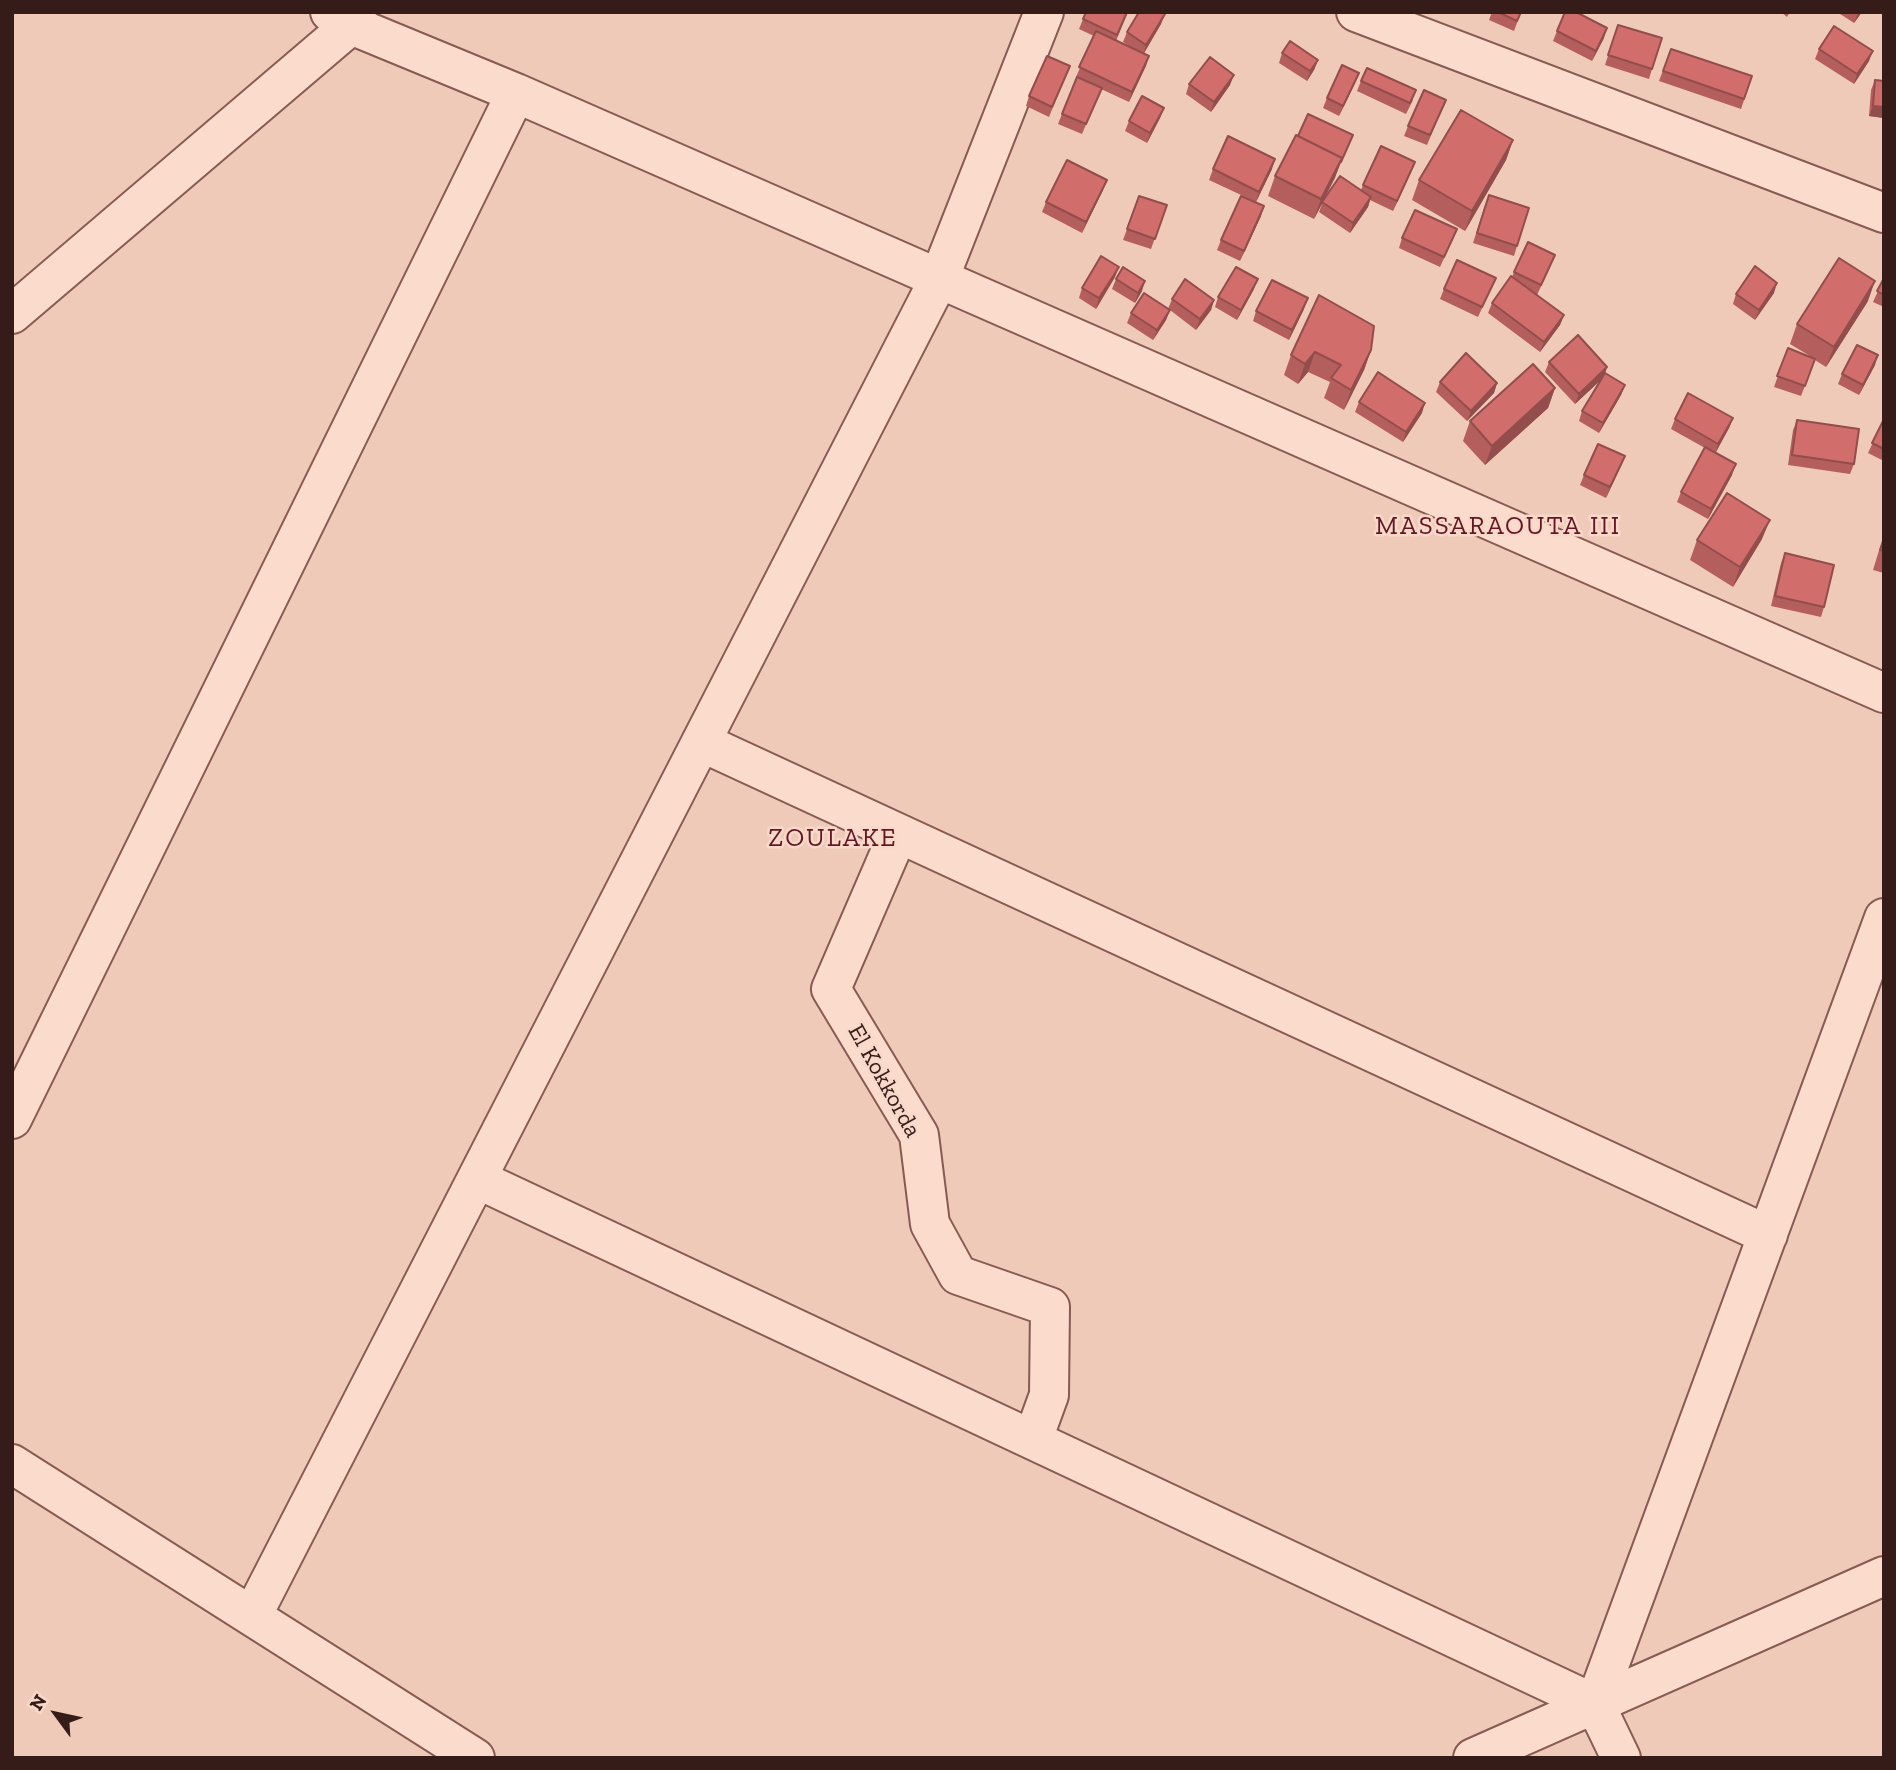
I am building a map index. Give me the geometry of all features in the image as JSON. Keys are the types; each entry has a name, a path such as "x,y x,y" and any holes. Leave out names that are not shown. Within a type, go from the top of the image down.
{"street":[{"path":"252,1616 939,279 1044,12"},
{"path":"1356,12 1884,213"},
{"path":"12,314 346,16 1884,694"},
{"path":"12,1119 516,93"},
{"path":"701,742 1768,1235"},
{"name":"El Kokkorda","path":"898,834 831,989 919,1135 930,1224 958,1276 1050,1307 1049,1395 1033,1439"},
{"path":"1595,1704 1884,918"},
{"path":"477,1179 1595,1704 1621,1758"},
{"path":"12,1464 475,1758"},
{"path":"1473,1758 1884,1576"}],"building":[{"path":"1086,12 1127,12 1117,35 1083,19"},
{"path":"1139,12 1165,14 1146,45 1127,32"},
{"path":"1498,12 1521,12 1517,21"},
{"path":"1565,12 1576,12 1607,28 1596,51 1557,31"},
{"path":"1618,25 1662,38 1652,69 1608,55"},
{"path":"1834,26 1873,51 1857,74 1819,49"},
{"path":"1096,31 1149,56 1132,92 1079,67"},
{"path":"1290,41 1318,60 1310,71 1282,53"},
{"path":"1671,49 1752,76 1744,99 1663,71"},
{"path":"1047,56 1070,66 1052,107 1029,96"},
{"path":"1210,57 1234,75 1214,102 1189,84"},
{"path":"1342,65 1359,73 1343,106 1327,98"},
{"path":"1367,68 1416,90 1410,103 1361,81"},
{"path":"1077,77 1102,88 1086,124 1062,114"},
{"path":"1875,80 1884,81 1884,107 1873,106"},
{"path":"1424,90 1446,100 1430,135 1408,126"},
{"path":"1142,96 1164,108 1150,133 1129,121"},
{"path":"1461,110 1513,140 1472,211 1419,180"},
{"path":"1308,114 1353,135 1341,162 1342,158 1298,136"},
{"path":"1296,135 1342,158 1321,199 1275,176"},
{"path":"1228,136 1275,159 1259,192 1213,169"},
{"path":"1381,146 1415,162 1397,201 1363,185"},
{"path":"1067,160 1107,180 1086,222 1046,202"},
{"path":"1340,176 1371,197 1353,223 1322,202"},
{"path":"1489,195 1529,208 1517,246 1477,233"},
{"path":"1139,196 1167,205 1155,239 1127,229"},
{"path":"1241,196 1264,206 1244,251 1221,240"},
{"path":"1415,210 1457,229 1444,257 1402,238"},
{"path":"1528,242 1555,255 1541,285 1514,272"},
{"path":"1101,256 1119,267 1099,298 1082,288"},
{"path":"1839,258 1875,281 1834,347 1797,324"},
{"path":"1457,260 1496,278 1482,307 1444,289"},
{"path":"1755,266 1777,283 1759,310 1736,294"},
{"path":"1123,267 1145,281 1138,293 1116,279"},
{"path":"1236,267 1258,279 1241,310 1218,297"},
{"path":"1511,276 1564,315 1544,342 1492,303"},
{"path":"1884,278 1884,295 1877,291"},
{"path":"1185,279 1214,300 1200,319 1172,299"},
{"path":"1272,280 1308,298 1292,330 1256,311"},
{"path":"1144,293 1170,310 1157,330 1131,313"},
{"path":"1319,295 1374,326 1371,350 1351,390 1331,378 1341,365 1315,352 1305,364 1291,355"},
{"path":"1578,335 1607,367 1579,394 1549,362"},
{"path":"1857,345 1878,355 1863,385 1842,374"},
{"path":"1788,348 1815,359 1805,386 1777,376"},
{"path":"1466,353 1497,383 1471,411 1440,382"},
{"path":"1533,364 1555,388 1492,446 1470,421"},
{"path":"1378,372 1425,403 1406,432 1359,402"},
{"path":"1605,373 1625,385 1603,423 1582,411"},
{"path":"1688,393 1733,418 1718,444 1675,419"},
{"path":"1884,419 1884,449 1872,443"},
{"path":"1797,420 1859,429 1854,464 1792,455"},
{"path":"1598,444 1625,456 1610,487 1584,475"},
{"path":"1705,447 1736,464 1711,509 1681,492"},
{"path":"1727,493 1770,520 1740,567 1697,540"},
{"path":"1785,553 1834,565 1824,607 1775,596"}],"district":[{"name":"MASSARAOUTA III","path":"1498,527"},
{"name":"ZOULAKE","path":"833,839"}]}
